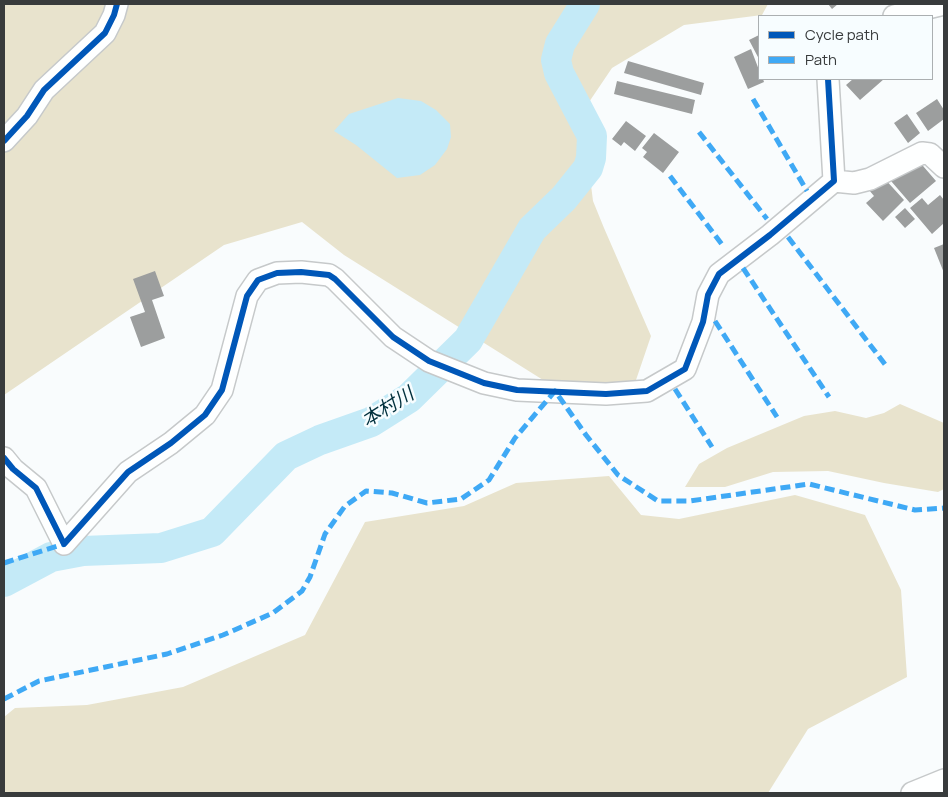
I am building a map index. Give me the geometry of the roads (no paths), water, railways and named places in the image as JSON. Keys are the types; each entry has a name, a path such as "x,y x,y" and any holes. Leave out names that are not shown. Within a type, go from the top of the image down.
{"street":[{"path":"4,141 27,116 44,90 105,33 117,4"},
{"path":"898,15 944,4"},
{"path":"828,80 834,181"},
{"path":"4,458 13,469 36,488 64,544 128,472 171,443 205,415 222,390 247,296 258,280 277,273 301,272 329,275 393,337 429,361 484,383 517,390 606,394 647,391 685,369 703,322 708,295 720,274 834,181 854,183 870,179 922,153 930,154 944,167"},
{"path":"912,793 944,780"}],"water":[{"path":"398,98 421,101 436,110 450,124 451,137 447,149 435,165 420,175 397,178 356,145 334,131 349,114"}],"waterway":[{"name":"本村川","path":"4,582 51,557 83,551 161,548 212,532 286,456 320,440 371,422 409,398 468,340 532,229 564,198 588,168 591,158 592,136 559,73 556,60 560,44 585,4"}]}
